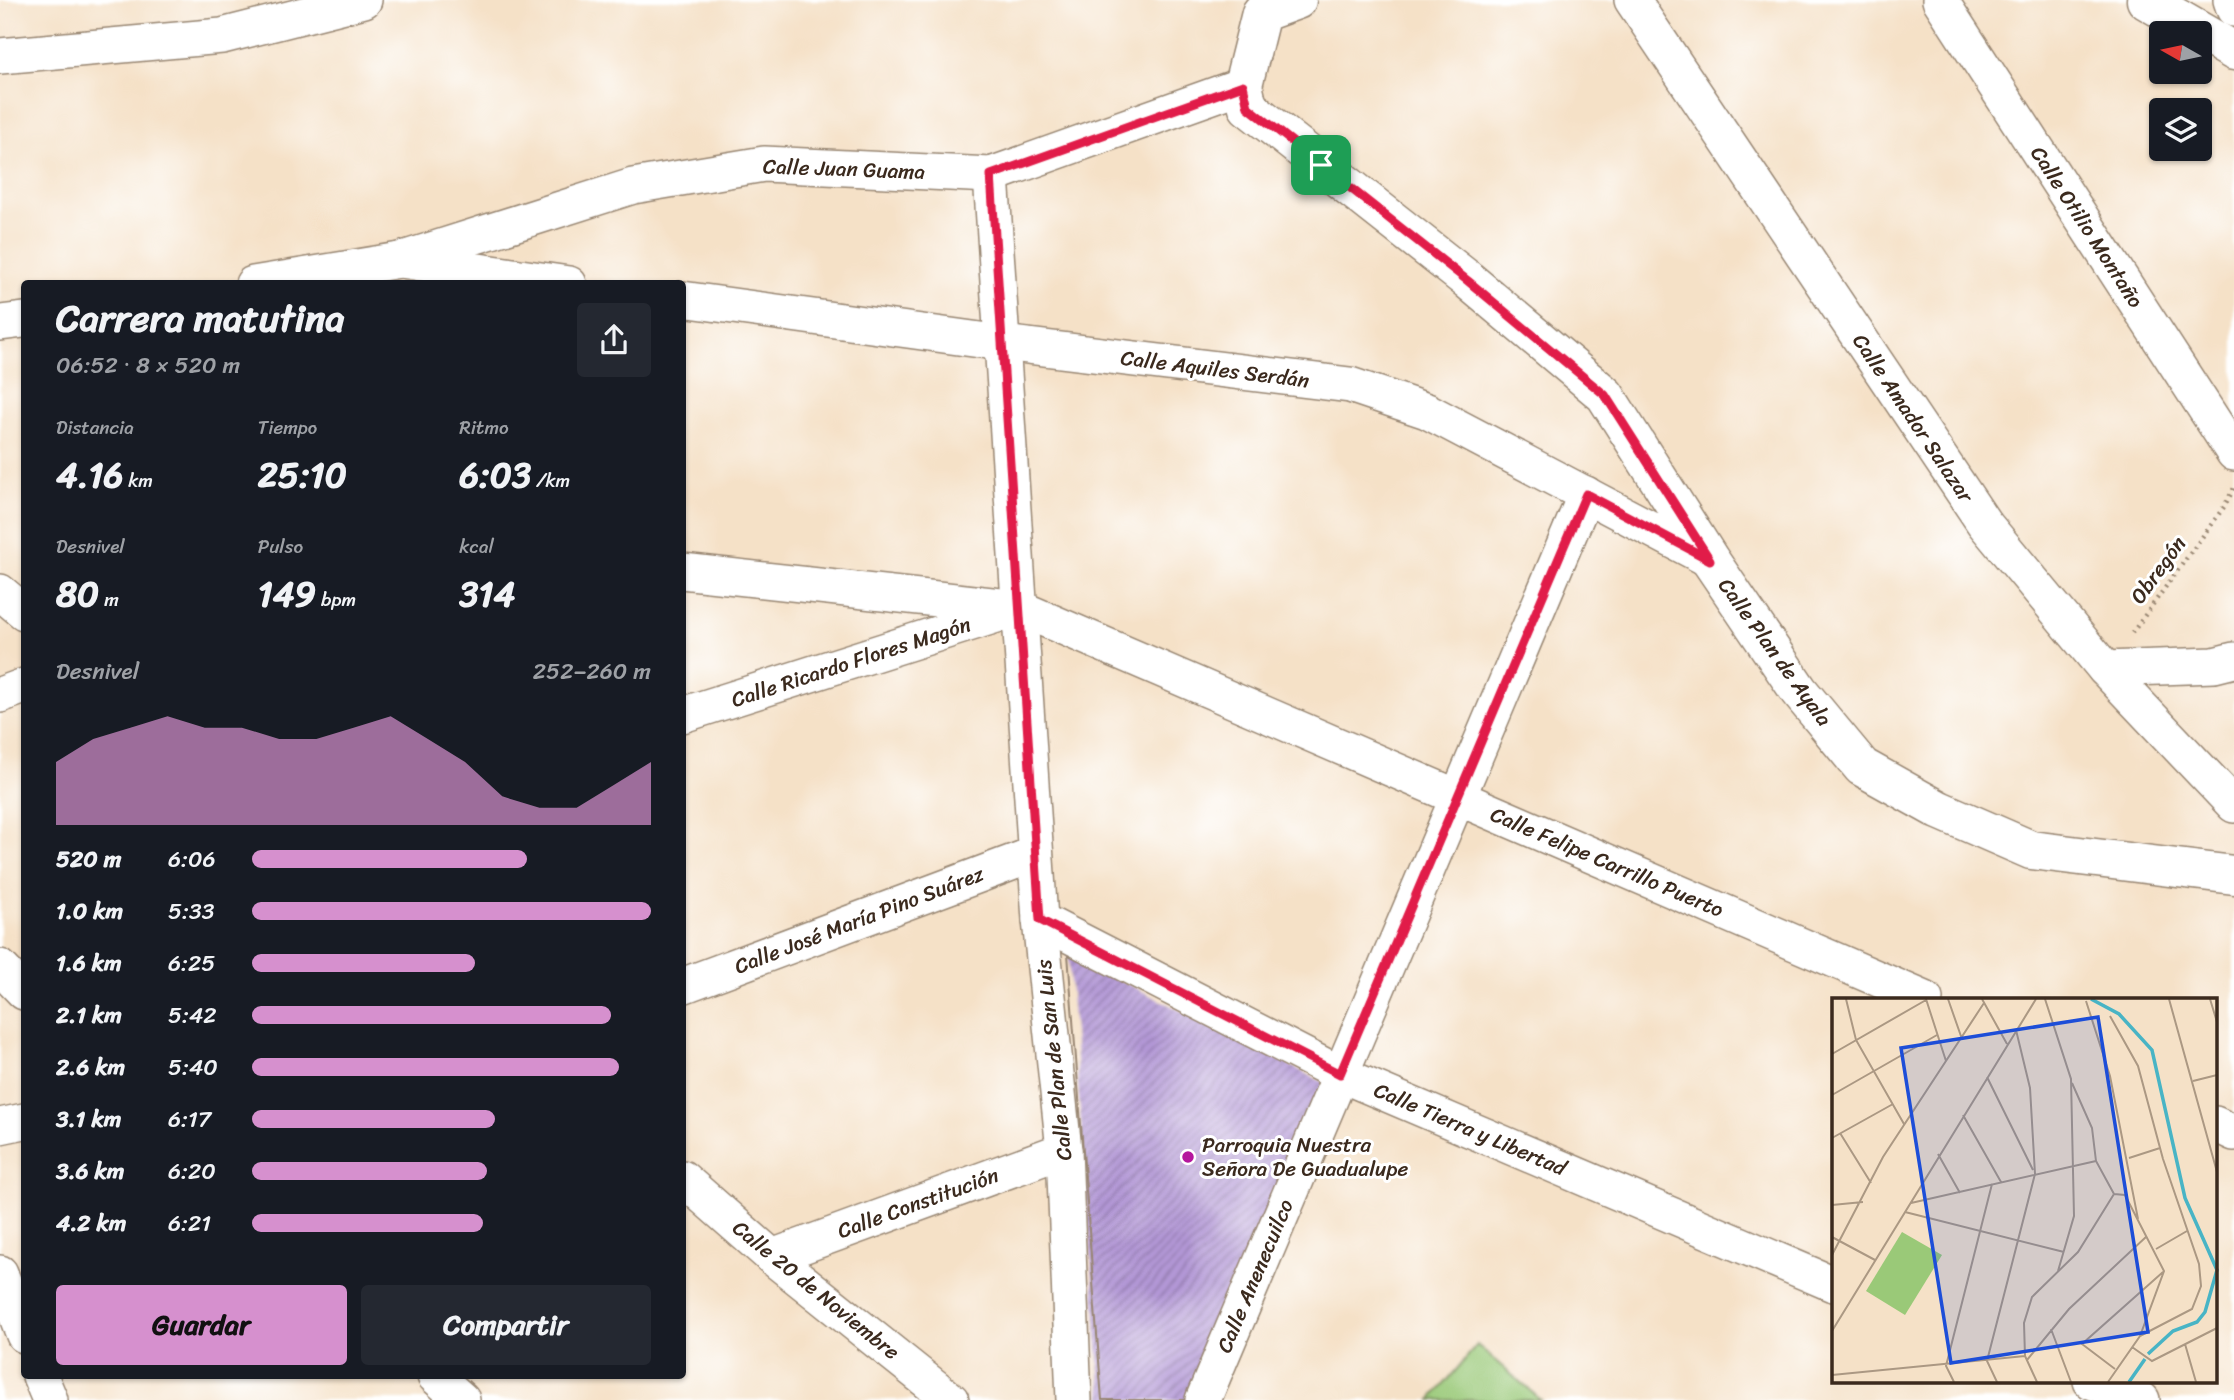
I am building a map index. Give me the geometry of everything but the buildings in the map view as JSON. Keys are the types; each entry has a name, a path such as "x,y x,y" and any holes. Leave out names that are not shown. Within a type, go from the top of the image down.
{"street":[{"path":"0,56 222,36 364,0"},
{"path":"1243,85 1261,13 1297,0"},
{"name":"Calle Amador Salazar","path":"1632,0 1984,523 2105,668 2234,805"},
{"name":"Calle Otilio Montaño","path":"1940,0 2234,453"},
{"path":"2146,0 2234,51"},
{"path":"2231,0 2234,9"},
{"name":"Calle Juan Guama","path":"400,260 633,186 764,164 991,175 1243,85"},
{"name":"Calle Plan de Ayala","path":"1243,85 1248,107 1468,281 1605,395 1710,560 1799,691 1862,768 1939,810 2031,850 2234,874"},
{"name":"Calle Plan de San Luis","path":"991,175 1040,920 1064,1150 1074,1400"},
{"path":"278,280 400,260 541,280"},
{"name":"Calle Aquiles Serdán","path":"686,300 1002,343 1350,386 1427,411 1710,560"},
{"path":"0,323 21,320"},
{"name":"Calle Anenecuilco","path":"1203,1400 1586,494"},
{"name":"Calle Felipe Carrillo Puerto","path":"686,571 1019,608 1923,998"},
{"path":"0,585 21,583"},
{"path":"0,592 21,610"},
{"name":"Calle Ricardo Flores Magón","path":"686,714 1019,608"},
{"path":"2105,668 2214,664 2234,660"},
{"path":"0,695 21,687"},
{"name":"Calle José María Pino Suárez","path":"686,984 1035,853"},
{"name":"Calle Tierra y Libertad","path":"1040,920 1340,1074 1832,1284"},
{"path":"0,1126 21,1122"},
{"path":"2216,1125 2234,1133"},
{"name":"Calle Constitución","path":"772,1257 1064,1150"},
{"name":"Calle 20 de Noviembre","path":"686,1182 772,1257 951,1400"},
{"path":"0,1273 21,1327"},
{"path":"41,1379 50,1400"},
{"path":"438,1379 462,1400"},
{"path":"2094,1382 2142,1400"}],"path":[{"name":"Obregón","path":"2105,668 2224,507 2234,488"}],"green space":[{"path":"1477,1345 1541,1400 1431,1400"}],"place":[{"name":"Parroquia Nuestra Señora De Guadualupe","path":"1188,1157"}],"route":[{"path":"1243,85 1248,107 1321,165 1468,281 1605,395 1710,560 1586,494 1340,1074 1040,920 991,175 1243,85"}]}
